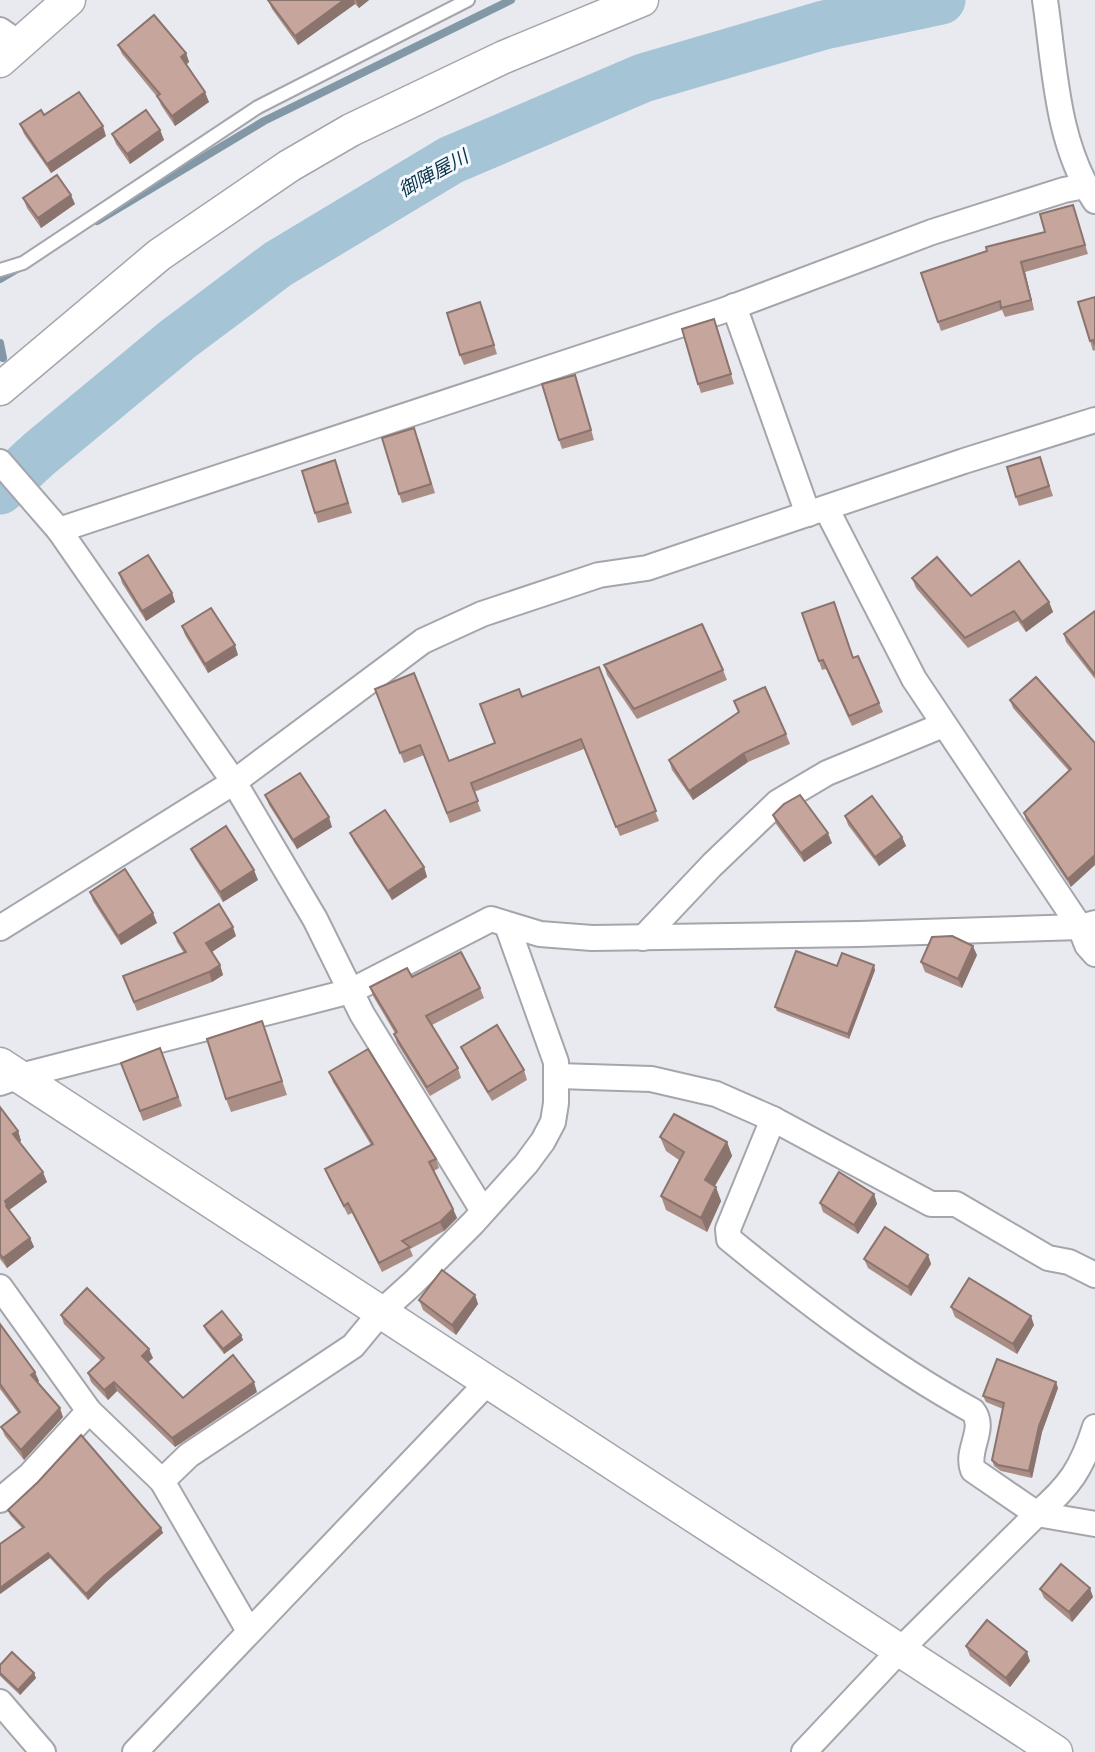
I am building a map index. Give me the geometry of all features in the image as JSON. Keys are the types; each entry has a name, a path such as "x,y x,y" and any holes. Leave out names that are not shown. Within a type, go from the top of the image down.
{"street":[{"path":"7,45 69,0"},
{"path":"0,389 159,255 289,166 351,130 504,57 642,0"},
{"path":"51,520 734,306 932,232 1064,190 1090,193 1064,130 1046,7"},
{"path":"734,306 817,511 943,725 1087,925 1087,945 1095,954"},
{"path":"0,928 234,782 423,640 482,614 598,575 647,568 1095,420"},
{"path":"0,462 51,520 234,782 315,919 362,1014 483,1211"},
{"path":"643,938 712,864 778,802 827,773 943,725"},
{"path":"7,1074 351,991 491,919 540,934 592,938 898,933 1087,925"},
{"path":"162,1481 189,1455 353,1346 382,1311 483,1211 543,1141 553,1122 558,1076 556,1062 507,925"},
{"path":"7,1074 382,1311 1056,1752"},
{"path":"558,1076 651,1079 716,1094 773,1119 931,1204 956,1204 1048,1258 1069,1262 1095,1275"},
{"path":"773,1119 728,1228 729,1239 887,1359 973,1411 979,1425 970,1462 972,1470 1037,1514 1095,1524"},
{"path":"0,1287 89,1412 162,1481 249,1631"},
{"path":"135,1752 488,1382"},
{"path":"0,1500 30,1475 89,1412"},
{"path":"804,1752 900,1650 1058,1496 1085,1458 1095,1427"},
{"path":"0,1702 43,1752"}],"lane":[{"path":"0,270 23,263 258,107 468,0"}],"building":[{"path":"268,0 344,0 295,36"},
{"path":"154,15 186,53 181,57 205,92 172,116 157,96 160,94 118,45"},
{"path":"79,92 103,126 47,164 20,124 41,110 44,115"},
{"path":"146,110 160,130 127,154 112,134"},
{"path":"57,175 71,195 38,218 23,198"},
{"path":"1073,205 1085,245 1021,262 1031,300 1001,308 1000,301 938,322 921,273 987,251 986,247 1045,232 1040,214"},
{"path":"1095,297 1095,345 1093,340 1090,341 1078,302"},
{"path":"480,302 494,345 460,355 447,313"},
{"path":"714,319 731,374 698,384 682,329"},
{"path":"575,375 591,430 559,440 542,384"},
{"path":"414,428 431,484 399,494 382,438"},
{"path":"1040,457 1049,486 1016,497 1007,467"},
{"path":"335,460 348,503 315,513 302,471"},
{"path":"148,555 172,593 142,611 119,573"},
{"path":"937,557 971,596 1019,561 1049,602 1022,622 1014,611 965,638 912,578"},
{"path":"834,602 853,658 858,656 879,703 849,716 823,660 819,661 802,613"},
{"path":"211,608 235,645 205,664 182,626"},
{"path":"1095,611 1095,675 1064,634"},
{"path":"702,624 723,670 634,709 604,665"},
{"path":"599,667 656,811 616,827 581,739 471,783 478,801 447,813 420,745 400,753 375,689 414,673 449,761 495,743 480,704 519,689 522,697"},
{"path":"1036,677 1095,743 1095,855 1068,879 1024,813 1071,769 1010,700"},
{"path":"765,687 786,734 744,753 689,791 669,760 739,712 734,701"},
{"path":"300,773 329,817 293,840 265,795"},
{"path":"800,795 828,833 801,853 773,815 784,804"},
{"path":"872,796 902,837 875,857 845,816"},
{"path":"385,810 424,867 388,891 350,833"},
{"path":"226,826 254,870 220,892 191,849"},
{"path":"125,869 153,913 118,936 90,892"},
{"path":"219,904 233,927 206,943 220,965 134,1002 123,976 186,952 174,933"},
{"path":"952,936 973,946 958,979 921,962 932,937"},
{"path":"796,951 837,966 842,953 874,965 848,1034 775,1007"},
{"path":"461,952 480,988 426,1016 458,1068 427,1087 394,1034 397,1032 370,987 407,968 412,977"},
{"path":"262,1021 282,1081 226,1099 207,1039"},
{"path":"497,1025 524,1070 488,1092 461,1047"},
{"path":"160,1048 178,1097 140,1111 121,1063"},
{"path":"368,1049 436,1159 429,1162 453,1209 440,1222 402,1241 410,1247 379,1263 348,1203 344,1206 325,1169 373,1144 329,1072"},
{"path":"0,1107 18,1131 13,1134 43,1172 5,1201 30,1238 3,1258 0,1254"},
{"path":"674,1114 727,1142 705,1180 716,1187 701,1218 661,1196 684,1152 660,1137"},
{"path":"839,1172 874,1194 854,1225 820,1203"},
{"path":"885,1227 928,1255 908,1287 864,1259"},
{"path":"442,1270 475,1295 452,1325 419,1300"},
{"path":"969,1278 1031,1316 1013,1344 951,1307"},
{"path":"87,1288 149,1349 142,1356 183,1398 233,1355 254,1382 172,1438 114,1382 104,1390 88,1373 104,1358 61,1315"},
{"path":"222,1311 241,1335 223,1349 204,1326"},
{"path":"0,1324 35,1372 31,1375 60,1408 21,1450 1,1427 20,1412 0,1384"},
{"path":"997,1359 1056,1382 1039,1426 1029,1471 998,1465 992,1460 1004,1403 983,1396"},
{"path":"81,1435 161,1528 86,1594 48,1553 0,1588 0,1544 24,1527 8,1510"},
{"path":"1061,1564 1090,1588 1069,1612 1040,1589"},
{"path":"987,1620 1027,1652 1006,1678 966,1646"},
{"path":"12,1652 34,1673 18,1690 0,1673 0,1665"}],"waterway":[{"path":"97,221 264,121 511,0"},
{"name":"御陣屋川","path":"0,490 39,454 178,339 278,264 451,160 643,78 824,25 941,0"},
{"path":"0,279 17,269"},
{"path":"0,343 3,358"}]}
